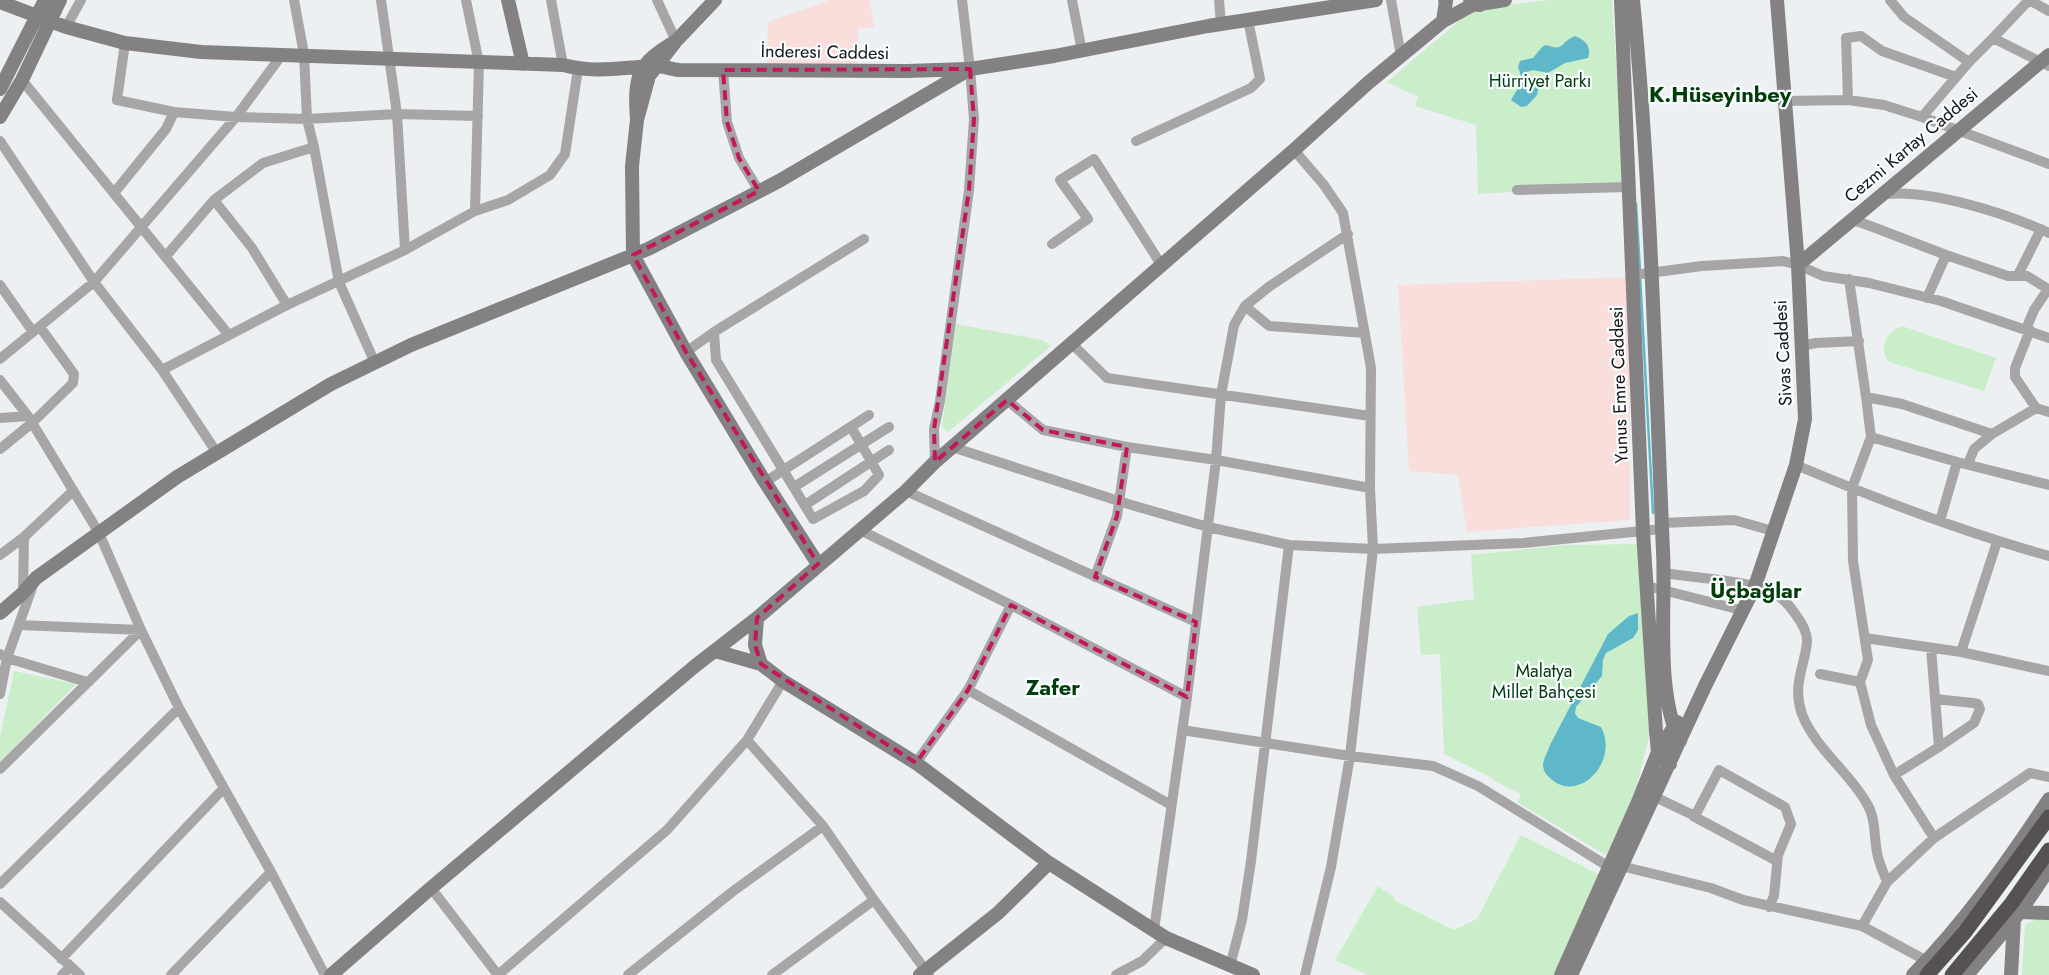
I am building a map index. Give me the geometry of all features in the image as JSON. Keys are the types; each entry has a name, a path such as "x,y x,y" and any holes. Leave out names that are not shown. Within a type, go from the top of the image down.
{"highway":[{"path":"1927,968 1965,932 2049,817"},
{"path":"1952,975 2011,904 2049,850"}],"main road":[{"path":"0,117 22,80 43,19 45,0"},
{"path":"0,89 43,19 60,0"},
{"path":"508,0 523,64"},
{"path":"715,0 650,67 637,120 632,166 633,255 686,352 765,482 818,564"},
{"path":"0,613 23,593 36,578 177,477 332,384 411,345 633,255 759,192 970,69 1082,51 1334,3 1376,0"},
{"path":"1443,21 1445,0"},
{"path":"331,975 431,888 714,651 757,618 860,530 952,447 1443,21 1479,2 1505,0"},
{"name":"Yunus Emre Caddesi","path":"1621,0 1644,532 1658,752"},
{"name":"Yunus Emre Caddesi","path":"1633,0 1639,57 1650,272 1664,574 1666,687 1673,727 1680,741"},
{"name":"Sivas Caddesi","path":"1705,686 1741,610 1755,586 1796,465 1805,419 1798,264 1777,0"},
{"name":"İnderesi Caddesi","path":"0,2 66,27 125,43 200,52 281,56 304,54 479,63 563,65 578,69 605,71 650,67 679,70 908,71 970,69"},
{"name":"Cezmi Kartay Caddesi","path":"1798,264 2046,61"},
{"path":"757,618 755,645 761,664"},
{"path":"714,651 761,664 783,681 916,763 1048,863 1166,938 1254,975"},
{"path":"1571,975 1658,752 1673,727 1705,686"},
{"path":"1560,975 1615,866 1655,797 1705,686"},
{"path":"1658,752 1670,764"},
{"path":"1913,975 1927,968 2049,798"},
{"path":"925,974 998,913 1048,863"},
{"path":"1967,975 2017,915 2049,869"},
{"path":"2017,915 2049,913"},
{"path":"2011,975 2017,915"}],"street":[{"path":"66,27 81,0"},
{"path":"294,0 304,54 307,118 339,282 375,363"},
{"path":"381,0 391,59 397,114 405,250"},
{"path":"466,0 479,63 475,211"},
{"path":"551,0 563,65"},
{"path":"657,0 676,41"},
{"path":"935,462 934,429 940,401 969,190 974,119 962,0"},
{"path":"1072,0 1082,51"},
{"path":"1219,0 1222,24"},
{"path":"1391,0 1401,56"},
{"path":"1890,0 1904,17 1968,62"},
{"path":"1922,117 1968,62 2029,0 2049,11"},
{"path":"1136,142 1258,83 1260,79 1248,20"},
{"path":"1848,100 1846,38 1861,36 1882,51 1956,77"},
{"path":"1993,38 2046,61"},
{"path":"125,43 117,100 174,112 236,117 307,118 397,114 478,116"},
{"path":"0,359 94,282 236,117 281,56"},
{"path":"162,370 228,334 405,250 475,211 508,200 550,175 565,154 578,69"},
{"path":"723,70 727,122 740,158 759,192"},
{"path":"22,80 143,226 228,334"},
{"path":"1785,102 1848,100 1884,105 2049,164"},
{"path":"114,192 166,130 174,112"},
{"path":"0,141 94,282 162,370 217,453"},
{"path":"166,256 214,200 264,164 314,147"},
{"path":"1294,150 1324,185 1343,212 1371,368 1370,488 1373,549 1350,756 1330,867 1305,975"},
{"path":"1052,244 1088,219 1060,180 1094,159 1162,266"},
{"path":"1517,190 1629,187"},
{"path":"1880,196 1894,193 1934,196 1991,212 2045,231 2018,275"},
{"path":"214,200 252,248 287,305"},
{"path":"1848,222 1856,221 2008,276 2027,276 2049,289 2034,310 2015,368 2016,377 2036,408 2049,412"},
{"path":"1154,930 1187,697 1216,460 1221,395 1234,325 1245,306 1270,286 1348,234"},
{"path":"686,352 714,332 864,239"},
{"path":"1927,298 1946,255"},
{"path":"1634,275 1702,266 1783,261 1798,264 1823,276 1869,283 1927,298 2049,338"},
{"path":"1849,279 1871,437 1852,488 1853,561 1868,660 1860,682 1871,725 1894,775 1934,838"},
{"path":"0,285 74,374 73,383 30,419 0,449"},
{"path":"1245,306 1269,326 1365,333"},
{"path":"1239,316 1262,320"},
{"path":"714,332 716,360 814,519 864,491 879,475 851,427"},
{"path":"1802,346 1816,343 1859,340"},
{"path":"1072,344 1107,378 1370,416"},
{"path":"0,380 30,419 100,534 141,630 179,708 271,872 324,975"},
{"path":"1866,397 1902,404 1992,434"},
{"path":"1007,400 1043,430 1128,447 1216,460 1370,488"},
{"path":"1968,464 1974,449 1992,434 2036,408"},
{"path":"765,482 869,416"},
{"path":"0,418 30,419"},
{"path":"794,487 889,427"},
{"path":"1871,437 1957,462 2049,485"},
{"path":"952,447 1119,501 1208,527 1289,545 1373,549 1523,543 1644,532 1662,526 1734,520 1773,531"},
{"path":"1095,577 1117,516 1128,447"},
{"path":"805,505 872,463 889,450"},
{"path":"1940,521 1957,462"},
{"path":"1796,465 1997,542 2049,556"},
{"path":"906,490 1196,622"},
{"path":"0,555 24,537 74,491"},
{"path":"860,530 1011,605 1187,697"},
{"path":"23,593 24,537"},
{"path":"1961,652 1997,542"},
{"path":"1230,966 1242,920 1289,545"},
{"path":"1664,574 1755,586 1774,593 1790,606 1801,622 1807,641 1799,672 1798,697 1802,714 1822,748 1848,776 1874,817 1878,857 1887,882"},
{"path":"0,694 4,656 19,624 36,578"},
{"path":"1647,586 1741,610"},
{"path":"916,763 968,690 1011,605"},
{"path":"19,624 141,630"},
{"path":"0,769 141,630"},
{"path":"1866,638 1961,652 2049,671"},
{"path":"1931,648 1939,747"},
{"path":"4,656 87,682"},
{"path":"1820,674 1860,682"},
{"path":"431,888 498,975 667,830 747,740 783,681"},
{"path":"968,690 1171,805"},
{"path":"1894,775 1974,723 1980,708 1978,704 1973,703 1935,700"},
{"path":"0,884 179,708"},
{"path":"1182,730 1350,756 1433,766 1478,786 1615,866 1711,888 1743,900 1862,926 1927,968"},
{"path":"747,740 824,826 925,974"},
{"path":"1693,816 1695,816 1719,770 1785,807 1791,824 1777,861 1774,896 1769,906"},
{"path":"1862,926 1887,882 1934,838 2030,773 2049,777"},
{"path":"61,959 224,788"},
{"path":"1655,797 1777,861"},
{"path":"628,975 732,892 824,826"},
{"path":"171,975 271,872"},
{"path":"772,975 874,900"},
{"path":"0,902 80,975"},
{"path":"1116,975 1142,961 1166,938"},
{"path":"62,975 70,967"}],"highlighted area":[{"path":"970,69 974,119 969,190 934,429 935,462 1007,400 1043,430 1127,447 1117,516 1095,577 1196,622 1187,697 1011,605 968,690 916,763 761,664 755,645 757,618 818,564 686,352 633,255 759,191 739,158 727,122 723,70"}],"shaded area":[{"path":"830,0 869,0 875,27 858,29 858,68 767,64 768,22"},
{"path":"1630,277 1630,520 1467,532 1458,475 1409,471 1398,285"}],"green space":[{"name":"Hürriyet Parkı","path":"1550,0 1612,0 1624,185 1478,194 1476,125 1415,106 1418,97 1387,82 1473,9"},
{"path":"956,324 1043,340 1051,346 948,432 942,427"},
{"path":"1902,326 1996,358 1984,391 1889,362 1884,351 1885,341 1892,332"},
{"name":"Malatya Millet Bahçesi","path":"1638,544 1651,729 1634,796 1622,826 1606,855 1517,802 1521,794 1444,754 1440,654 1421,655 1417,607 1474,599 1471,555 1565,545"},
{"path":"14,671 76,684 0,762 0,738"},
{"path":"1521,835 1600,875 1555,975 1368,975 1335,960 1378,886 1393,896 1396,901 1454,930 1477,919"},
{"path":"2035,920 2049,920 2049,975 2022,975 2025,925"}],"water":[{"path":"1575,36 1587,44 1589,50 1588,58 1565,63 1548,73 1533,70 1527,72 1526,80 1539,86 1537,95 1527,106 1521,107 1511,100 1521,82 1518,67 1520,61 1533,58 1546,45 1560,47"},
{"path":"1638,613 1638,630 1633,638 1606,653 1603,660 1602,676 1576,707 1575,713 1578,718 1601,727 1605,740 1605,754 1600,766 1593,776 1583,783 1572,786 1560,785 1545,773 1543,768 1550,745 1608,634 1629,616"}],"waterway":[{"path":"1636,204 1640,271"},
{"path":"1640,276 1653,513"}],"district":[{"name":"K.Hüseyinbey","path":"1720,94"},
{"name":"Üçbağlar","path":"1756,590"},
{"name":"Zafer","path":"1053,687"}]}
